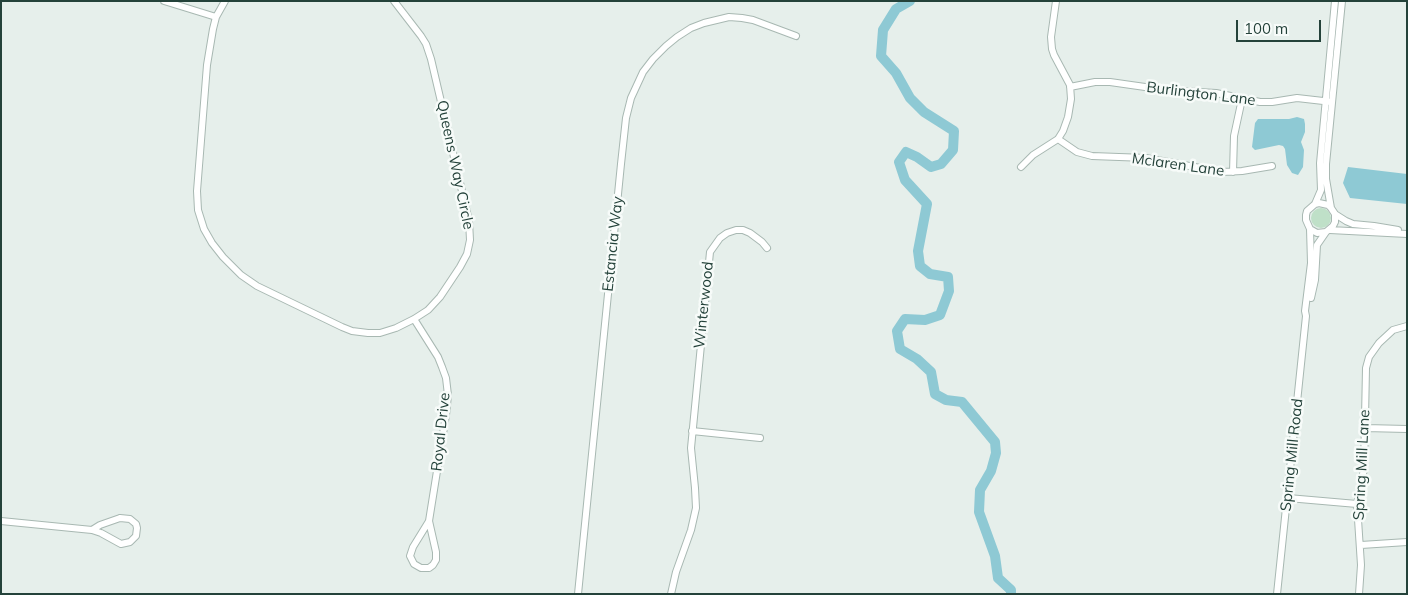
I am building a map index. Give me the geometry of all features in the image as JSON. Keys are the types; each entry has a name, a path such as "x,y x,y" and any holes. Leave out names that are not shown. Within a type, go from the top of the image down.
{"street":[{"path":"164,1 216,17"},
{"name":"Queens Way Circle","path":"225,1 216,17 208,53 197,191 200,217 204,230 212,243 235,269 257,286 342,327 361,332 380,333 414,319 428,310 440,297 460,267 468,250 470,231 429,52 421,36 394,1"},
{"path":"1021,167 1033,155 1058,138 1063,131 1068,117 1070,87 1052,49 1051,37 1056,1"},
{"path":"1328,231 1335,222 1326,173 1335,1"},
{"path":"1315,204 1321,190 1320,163 1342,1"},
{"name":"Estancia Way","path":"578,594 626,118 631,98 653,59 677,37 691,28 704,23 729,17 742,18 753,20 796,36"},
{"name":"Burlington Lane","path":"1070,87 1095,82 1110,82 1166,90 1216,93 1260,102 1297,98 1329,102"},
{"path":"1232,172 1234,136 1242,99"},
{"name":"Mclaren Lane","path":"1058,138 1077,152 1106,157 1146,158 1210,170 1232,172 1272,166"},
{"path":"1315,204 1324,204 1346,221 1353,224 1379,226 1407,233 1328,231 1317,233 1310,229 1306,215 1310,207 1315,204"},
{"name":"Spring Mill Road","path":"1306,316 1311,263 1310,229"},
{"name":"Winterwood","path":"672,594 676,572 691,530 696,508 696,488 691,460 692,431 710,252 720,238 736,230 750,233 767,248"},
{"name":"Spring Mill Road","path":"1277,594 1306,316 1315,280 1317,245 1328,231"},
{"name":"Royal Drive","path":"414,319 438,357 446,378 448,395 429,521 437,556 433,565 425,569 414,564 410,556 413,547 429,521"},
{"name":"Spring Mill Lane","path":"1359,594 1361,565 1357,504 1364,469 1366,368 1369,357 1374,349 1386,336 1394,330 1407,326"},
{"path":"1365,428 1407,429"},
{"path":"692,431 760,438"},
{"path":"1288,498 1357,504"},
{"path":"1,521 92,530 101,532 122,544 130,542 137,532 136,524 126,518 112,521 92,530"},
{"path":"1360,545 1407,542"}],"green space":[{"path":"1321,208 1328,211 1331,218 1328,225 1321,228 1314,225 1311,218 1314,211"}],"water":[{"path":"1297,117 1304,119 1305,124 1305,132 1301,142 1304,150 1303,167 1298,175 1292,173 1287,165 1283,146 1279,145 1255,150 1252,147 1255,123 1258,119 1289,119"},
{"path":"1348,167 1407,174 1407,204 1350,198 1343,183"}],"waterway":[{"path":"910,1 896,9 883,30 881,56 896,73 910,98 924,112 954,131 953,150 941,164 931,167 906,152 899,162 905,180 927,204 918,251 920,266 930,274 948,277 949,291 940,315 925,320 905,319 897,331 900,349 917,359 931,372 935,394 946,400 962,402 995,442 996,453 991,471 980,490 979,512 995,556 998,578 1011,590 1011,594"}]}
